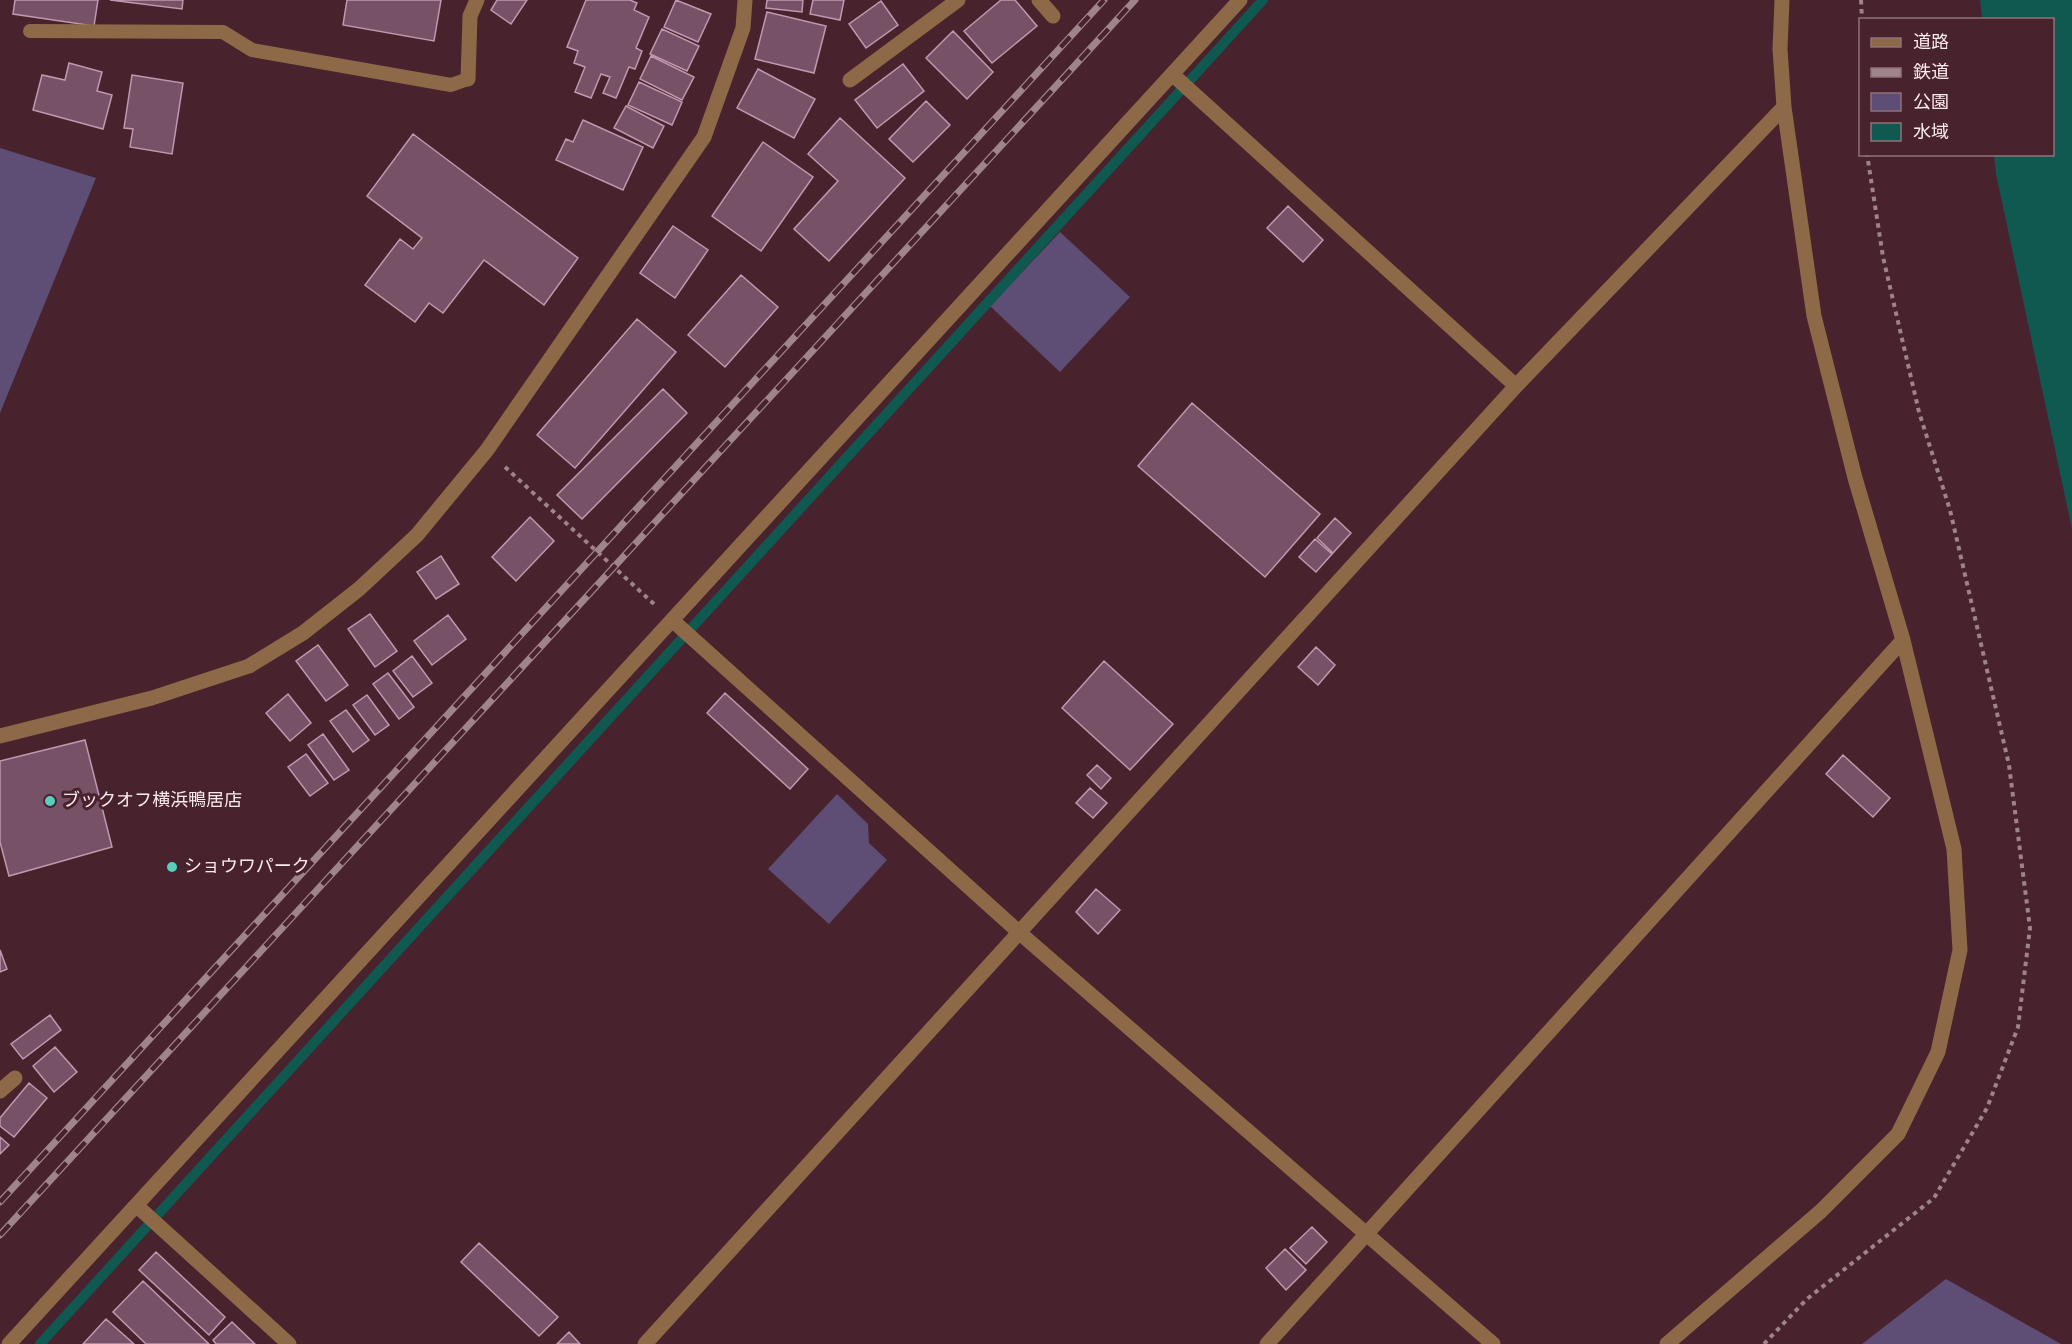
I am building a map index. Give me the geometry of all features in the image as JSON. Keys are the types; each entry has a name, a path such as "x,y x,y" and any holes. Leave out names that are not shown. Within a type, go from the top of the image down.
{"street":[{"path":"468,79 470,16 477,0"},
{"path":"0,736 152,698 249,666 303,633 359,589 417,535 487,450 704,137 743,28 745,0"},
{"path":"850,80 958,0"},
{"path":"1039,0 1053,16"},
{"path":"9,1344 140,1208 1240,0"},
{"path":"1667,1344 1821,1211 1898,1134 1938,1052 1960,950 1954,849 1902,640 1855,478 1814,316 1784,107 1780,50 1782,0"},
{"path":"1173,75 1516,386"},
{"path":"645,1344 1021,934 1516,386 1784,107"},
{"path":"674,622 1021,934 1492,1344"},
{"path":"1267,1344 1902,640"},
{"path":"0,1091 15,1078"},
{"path":"140,1208 289,1344"}],"lane":[{"path":"30,31 223,32 252,50 451,85 468,79"}],"path":[{"path":"1861,0 1862,18"},
{"path":"487,450 674,622"}],"green space":[{"path":"0,148 96,178 0,413"},
{"path":"1060,232 1130,297 1060,372 990,306"},
{"path":"837,794 868,824 869,843 887,860 829,924 768,869"},
{"path":"1946,1279 2061,1344 1862,1344"}],"water":[{"path":"1980,0 2072,0 2072,529 1996,174 1994,156 2054,156 2054,18 1982,18"}],"building":[{"path":"15,0 98,0 94,26 13,14"},
{"path":"110,0 183,0 182,9"},
{"path":"347,0 441,0 434,41 343,25"},
{"path":"497,0 527,0 511,24 491,10"},
{"path":"586,0 630,0 637,3 634,10 649,17 636,48 642,51 635,69 629,67 616,98 603,93 610,77 601,74 591,98 575,92 585,67 574,63 578,51 567,47"},
{"path":"676,0 711,14 698,42 664,27"},
{"path":"767,0 803,0 802,12 766,8"},
{"path":"813,0 844,0 840,20 810,14"},
{"path":"1001,0 1015,0 1037,26 992,63 964,31"},
{"path":"881,1 898,25 866,48 849,24"},
{"path":"767,12 826,26 814,73 755,59"},
{"path":"662,29 699,46 687,71 650,54"},
{"path":"953,31 993,72 967,99 926,58"},
{"path":"651,56 694,77 682,100 640,79"},
{"path":"69,63 102,72 97,91 112,95 103,129 33,110 42,75 65,80"},
{"path":"903,64 924,91 877,128 855,100"},
{"path":"758,69 815,99 794,138 737,108"},
{"path":"132,75 183,83 172,154 130,147 133,129 124,128"},
{"path":"639,82 682,102 672,125 628,105"},
{"path":"926,101 950,125 913,162 889,139"},
{"path":"626,106 664,126 653,148 614,128"},
{"path":"840,118 905,178 829,261 794,229 838,181 808,154"},
{"path":"583,120 643,147 623,190 556,160 566,139 573,142"},
{"path":"413,134 578,258 544,305 484,260 443,313 429,303 415,322 365,285 400,239 413,249 422,238 367,196"},
{"path":"763,142 813,177 761,251 712,216"},
{"path":"1288,206 1323,240 1303,262 1267,228"},
{"path":"673,226 708,250 675,298 640,273"},
{"path":"741,275 778,307 725,367 688,335"},
{"path":"637,319 676,352 575,468 537,435"},
{"path":"663,389 687,413 582,519 557,495"},
{"path":"1192,403 1320,514 1265,577 1138,466"},
{"path":"530,517 554,541 516,581 492,557"},
{"path":"1335,518 1351,533 1333,553 1317,538"},
{"path":"1315,539 1332,554 1316,572 1299,557"},
{"path":"441,556 459,584 436,599 417,572"},
{"path":"370,614 397,651 375,667 348,629"},
{"path":"448,615 466,639 432,665 414,641"},
{"path":"318,645 348,685 326,701 296,661"},
{"path":"1316,647 1335,665 1318,685 1298,667"},
{"path":"412,656 432,683 413,697 393,671"},
{"path":"1104,661 1173,724 1130,770 1062,708"},
{"path":"388,673 414,707 399,719 373,684"},
{"path":"725,693 808,769 790,789 707,713"},
{"path":"288,694 311,723 290,741 266,713"},
{"path":"367,695 389,725 375,735 353,705"},
{"path":"346,710 369,740 353,752 330,721"},
{"path":"323,734 349,770 334,780 308,745"},
{"name":"ブックオフ横浜鴨居店","path":"85,740 112,847 9,876 0,842 0,761"},
{"path":"306,754 328,783 310,796 288,767"},
{"path":"1843,755 1890,798 1873,817 1826,774"},
{"path":"1097,765 1111,778 1101,789 1087,775"},
{"path":"1090,788 1107,803 1093,818 1076,803"},
{"path":"1096,889 1120,910 1098,934 1076,912"},
{"path":"0,950 7,969 0,972"},
{"path":"50,1015 61,1030 23,1059 11,1044"},
{"path":"55,1047 77,1072 54,1092 33,1066"},
{"path":"29,1083 47,1098 14,1137 0,1126 0,1118"},
{"path":"0,1137 9,1145 0,1154"},
{"path":"1312,1227 1327,1242 1306,1264 1290,1248"},
{"path":"479,1243 558,1317 539,1336 461,1262"},
{"path":"1285,1249 1306,1270 1286,1290 1266,1268"},
{"path":"156,1252 225,1317 209,1335 139,1270"},
{"path":"143,1281 209,1344 146,1344 113,1312"},
{"path":"106,1319 134,1344 83,1344"},
{"path":"232,1322 255,1344 216,1344 213,1340"},
{"path":"569,1332 580,1344 557,1344"}],"waterway":[{"path":"40,1344 1263,0"}],"railway":[{"path":"0,1202 1104,0"},
{"path":"0,1235 1135,0"}],"place":[{"name":"ブックオフ横浜鴨居店","path":"50,801"},
{"name":"ショウワパーク","path":"172,867"}]}
